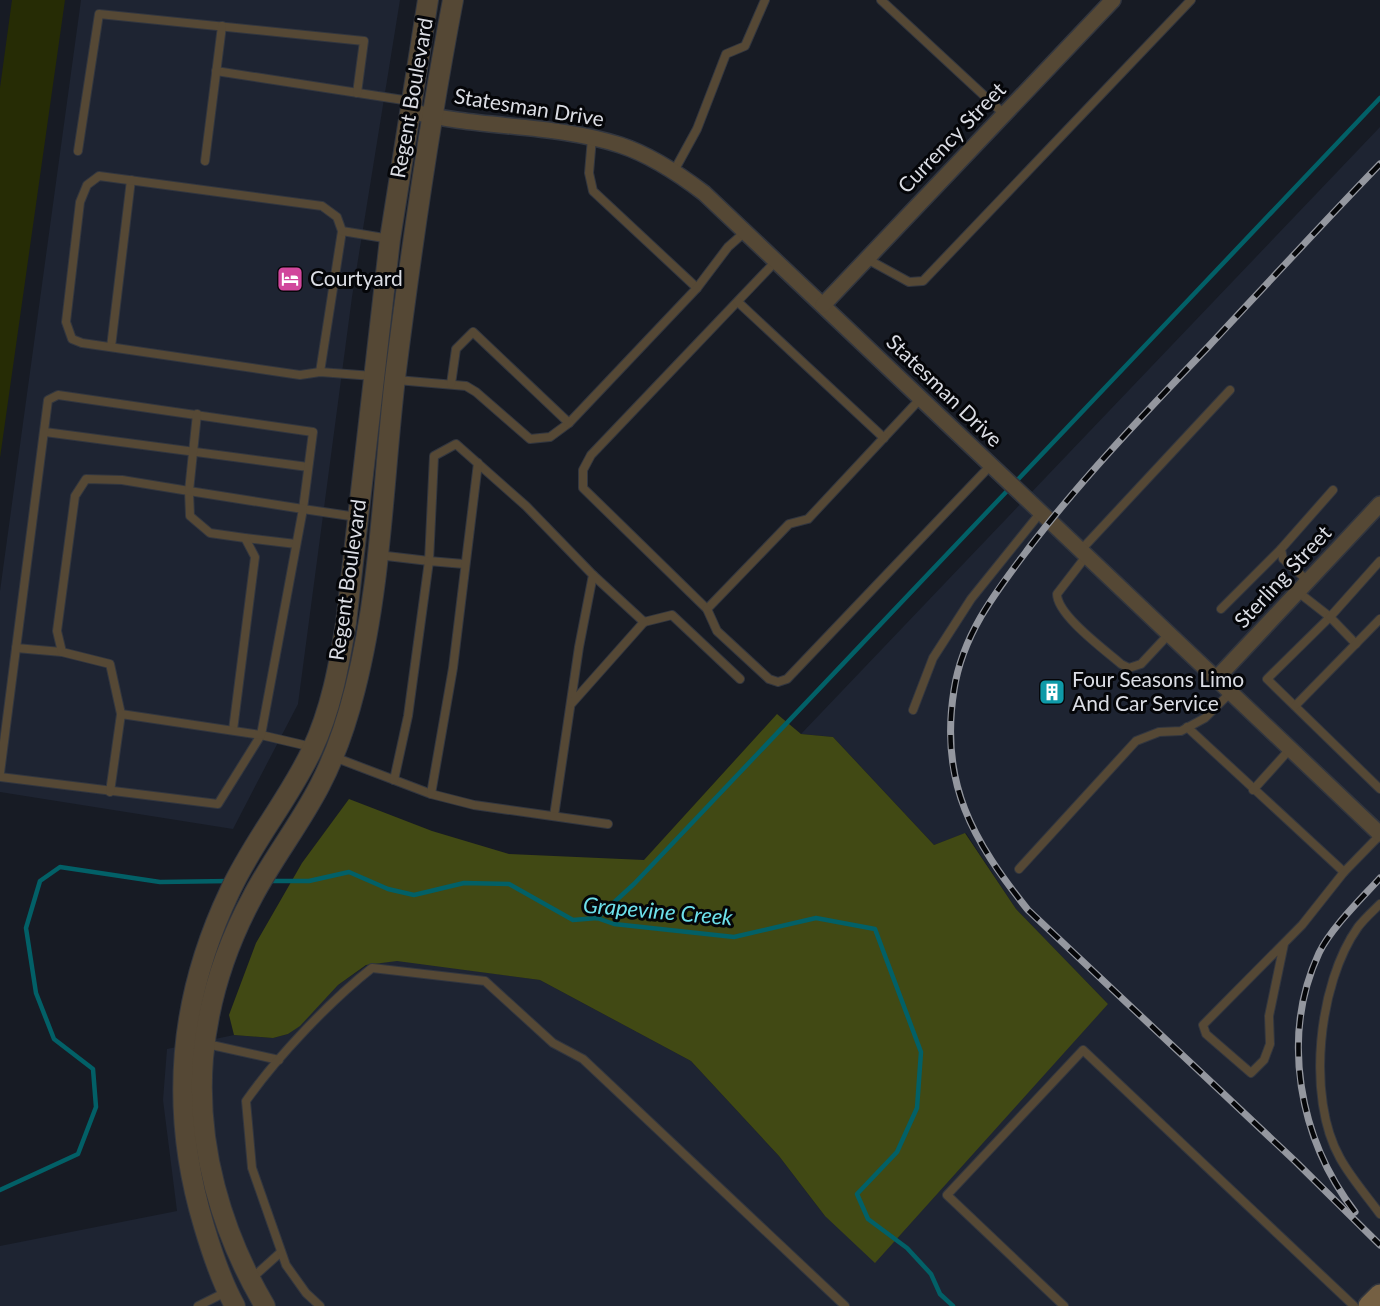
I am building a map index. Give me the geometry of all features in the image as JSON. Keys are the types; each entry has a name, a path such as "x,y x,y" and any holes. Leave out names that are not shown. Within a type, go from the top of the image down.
{"main road":[{"path":"1368,1306 1380,1295"}],"street":[{"name":"Regent Boulevard","path":"231,1299 192,1183 183,1131 182,1090 195,1043 208,974 212,931 230,889 314,748 336,683 390,239 428,0"},
{"name":"Regent Boulevard","path":"208,974 320,785 333,757 355,693 369,628 395,380 431,115 453,0"},
{"name":"Currency Street","path":"823,305 1113,0"},
{"name":"Statesman Drive","path":"411,106 431,115 565,131 622,145 674,171 704,193 1380,835"},
{"path":"373,376 395,380"},
{"name":"Sterling Street","path":"1216,679 1380,504"},
{"name":"Regent Boulevard","path":"195,1043 207,1150 216,1193 234,1247 249,1280 265,1306"}],"lane":[{"path":"674,171 698,129 726,54 745,46 765,0"},
{"path":"881,0 1004,114"},
{"path":"867,259 909,282 923,281 1191,0"},
{"path":"78,151 99,14 364,41 357,93"},
{"path":"205,161 222,26"},
{"path":"216,70 357,93 411,106"},
{"path":"592,138 589,173 593,191 698,288"},
{"path":"320,372 342,231 337,217 322,206 131,180 99,176 87,185 80,202 66,322 72,339 111,347 300,375 320,372 373,376"},
{"path":"111,347 131,180"},
{"path":"342,231 390,239"},
{"path":"395,380 451,384 476,392 530,439 550,437 569,423 698,288 728,247 746,232"},
{"path":"776,261 591,455 583,470 583,488 707,609 717,631 769,679 778,682 787,679 992,465"},
{"path":"738,303 884,438"},
{"path":"451,384 456,349 473,332 569,423"},
{"path":"1169,634 1141,664 1129,668 1121,664 1066,614 1057,602 1057,594 1084,553 1230,390"},
{"path":"58,395 313,432 303,509 261,735 218,804 110,792 0,775 45,432 48,400 58,395"},
{"path":"707,609 789,524 808,519 921,398"},
{"path":"197,414 189,491 190,516 210,533 296,544"},
{"path":"45,432 308,467"},
{"path":"394,780 408,716 429,561 434,456 456,444 526,506 593,575 644,622"},
{"path":"431,794 453,668 478,463"},
{"path":"62,652 57,631 75,496 86,479 122,480 357,517"},
{"path":"1221,609 1281,549 1333,490"},
{"path":"913,710 933,658 971,599 1038,509"},
{"path":"233,730 255,557 245,538"},
{"path":"1281,549 1284,558 1303,587 1329,618 1356,644"},
{"path":"378,555 464,564"},
{"path":"1380,561 1329,618 1268,680 1380,789"},
{"path":"554,816 593,575"},
{"path":"571,704 644,622 672,615 740,680"},
{"path":"1295,706 1380,619"},
{"path":"16,648 62,652 110,664 121,714 110,792"},
{"path":"1019,869 1137,741 1159,732 1181,730 1187,727 1204,718 1231,692"},
{"path":"121,714 233,730 314,748"},
{"path":"1187,727 1344,872"},
{"path":"1253,790 1290,749"},
{"path":"333,757 431,794 474,805 608,824"},
{"path":"1284,944 1269,1016 1270,1044 1264,1060 1251,1073 1206,1034 1203,1025 1302,925 1344,872 1380,835"},
{"path":"1380,904 1358,927 1332,981 1319,1041 1323,1114 1340,1158 1380,1214"},
{"path":"320,1306 306,1293 286,1265 281,1252 252,1168 246,1101 279,1060 351,984 372,968 485,981 553,1043 583,1059 844,1306"},
{"path":"195,1043 279,1060"},
{"path":"1064,1306 946,1195 1083,1050 1354,1306"},
{"path":"249,1280 281,1252"},
{"path":"198,1306 231,1299"}],"shaded area":[{"path":"81,0 400,0 352,297 298,704 233,829 0,792 0,591"},
{"path":"1380,127 1380,1306 0,1306 0,1246 177,1211 163,1100 167,1049 234,1035 273,1038 288,1034 300,1025 338,985 367,965 397,960 540,980 691,1061 779,1156 825,1216 1108,1004 1016,909 966,833 934,845 833,737 801,734"}],"green space":[{"path":"12,0 65,0 0,458 0,88"},
{"path":"777,714 801,734 833,737 934,845 965,833 1016,909 1108,1004 875,1263 825,1216 779,1156 691,1061 540,980 397,961 366,965 338,985 300,1026 288,1034 273,1038 234,1035 229,1015 256,943 302,863 349,799 432,831 509,854 644,860"}],"waterway":[{"path":"597,918 634,884 1380,98"},
{"name":"Grapevine Creek","path":"0,1190 78,1154 96,1107 93,1069 54,1039 36,993 26,928 40,881 60,867 160,882 230,881"},
{"name":"Grapevine Creek","path":"269,881 309,881 349,872 388,889 414,895 464,883 509,884 573,920 597,918 614,924 734,937 816,918 875,929 921,1052 917,1108 897,1152 857,1194 868,1219 907,1248 931,1274 940,1294 953,1306"}],"railway":[{"path":"1380,164 1117,443 1032,544 984,612 965,649 954,690 951,723 956,782 965,809 976,835 991,860 1028,910 1295,1161 1380,1245"},
{"path":"1355,1212 1320,1153 1309,1120 1301,1087 1298,1053 1300,1019 1307,985 1324,943 1380,878"}],"place":[{"name":"Courtyard","path":"290,279"},
{"name":"Four Seasons Limo And Car Service","path":"1052,692"}]}
